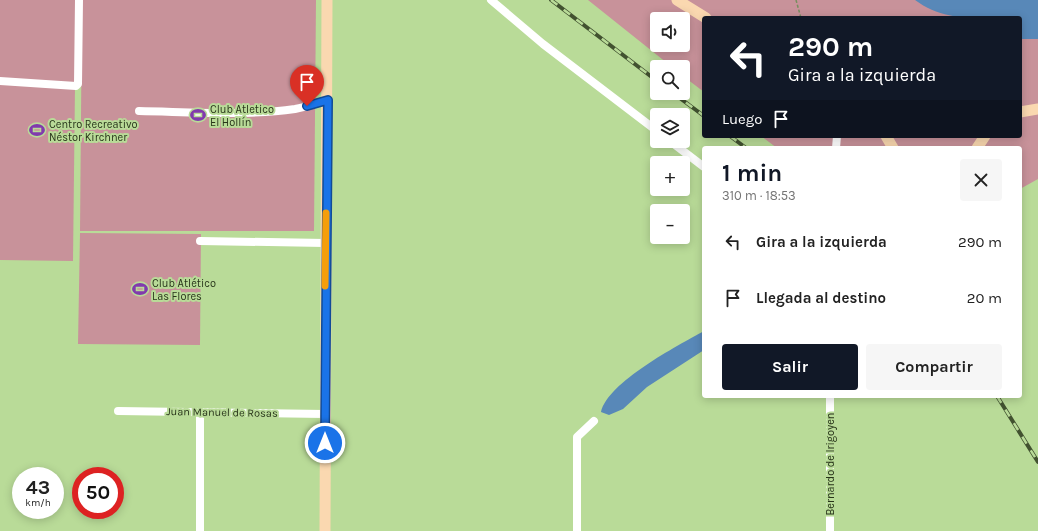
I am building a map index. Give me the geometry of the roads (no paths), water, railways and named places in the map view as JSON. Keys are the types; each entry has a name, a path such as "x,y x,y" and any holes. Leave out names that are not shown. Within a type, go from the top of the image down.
{"main road":[{"path":"325,531 325,243 328,100 327,0"},
{"path":"677,0 703,16"},
{"path":"1022,112 1038,109"}],"street":[{"path":"0,81 76,86 78,84 79,0"},
{"path":"491,0 543,44 650,126"},
{"path":"139,110 223,113 273,111 297,109 328,100"},
{"path":"679,148 702,165"},
{"path":"200,241 325,243"},
{"name":"Bernardo de Irigoyen","path":"830,398 830,531"},
{"name":"Juan Manuel de Rosas","path":"118,411 325,414"},
{"path":"200,412 200,531"},
{"path":"577,531 577,437 594,421"}],"water":[{"path":"915,0 1038,0 1038,39 1022,39 1022,16 952,16 939,13"},
{"path":"702,332 702,351 647,387 623,409 609,415 601,412 606,401 616,389 630,377 661,355"}],"railway":[{"path":"551,0 650,76"},
{"path":"682,100 702,115"},
{"path":"733,138 743,146"},
{"path":"998,398 1038,462"}],"place":[{"name":"Club Atletico El Hollín","path":"198,115"},
{"name":"Centro Recreativo Néstor Kirchner","path":"37,130"},
{"name":"Club Atlético Las Flores","path":"140,289"}]}
